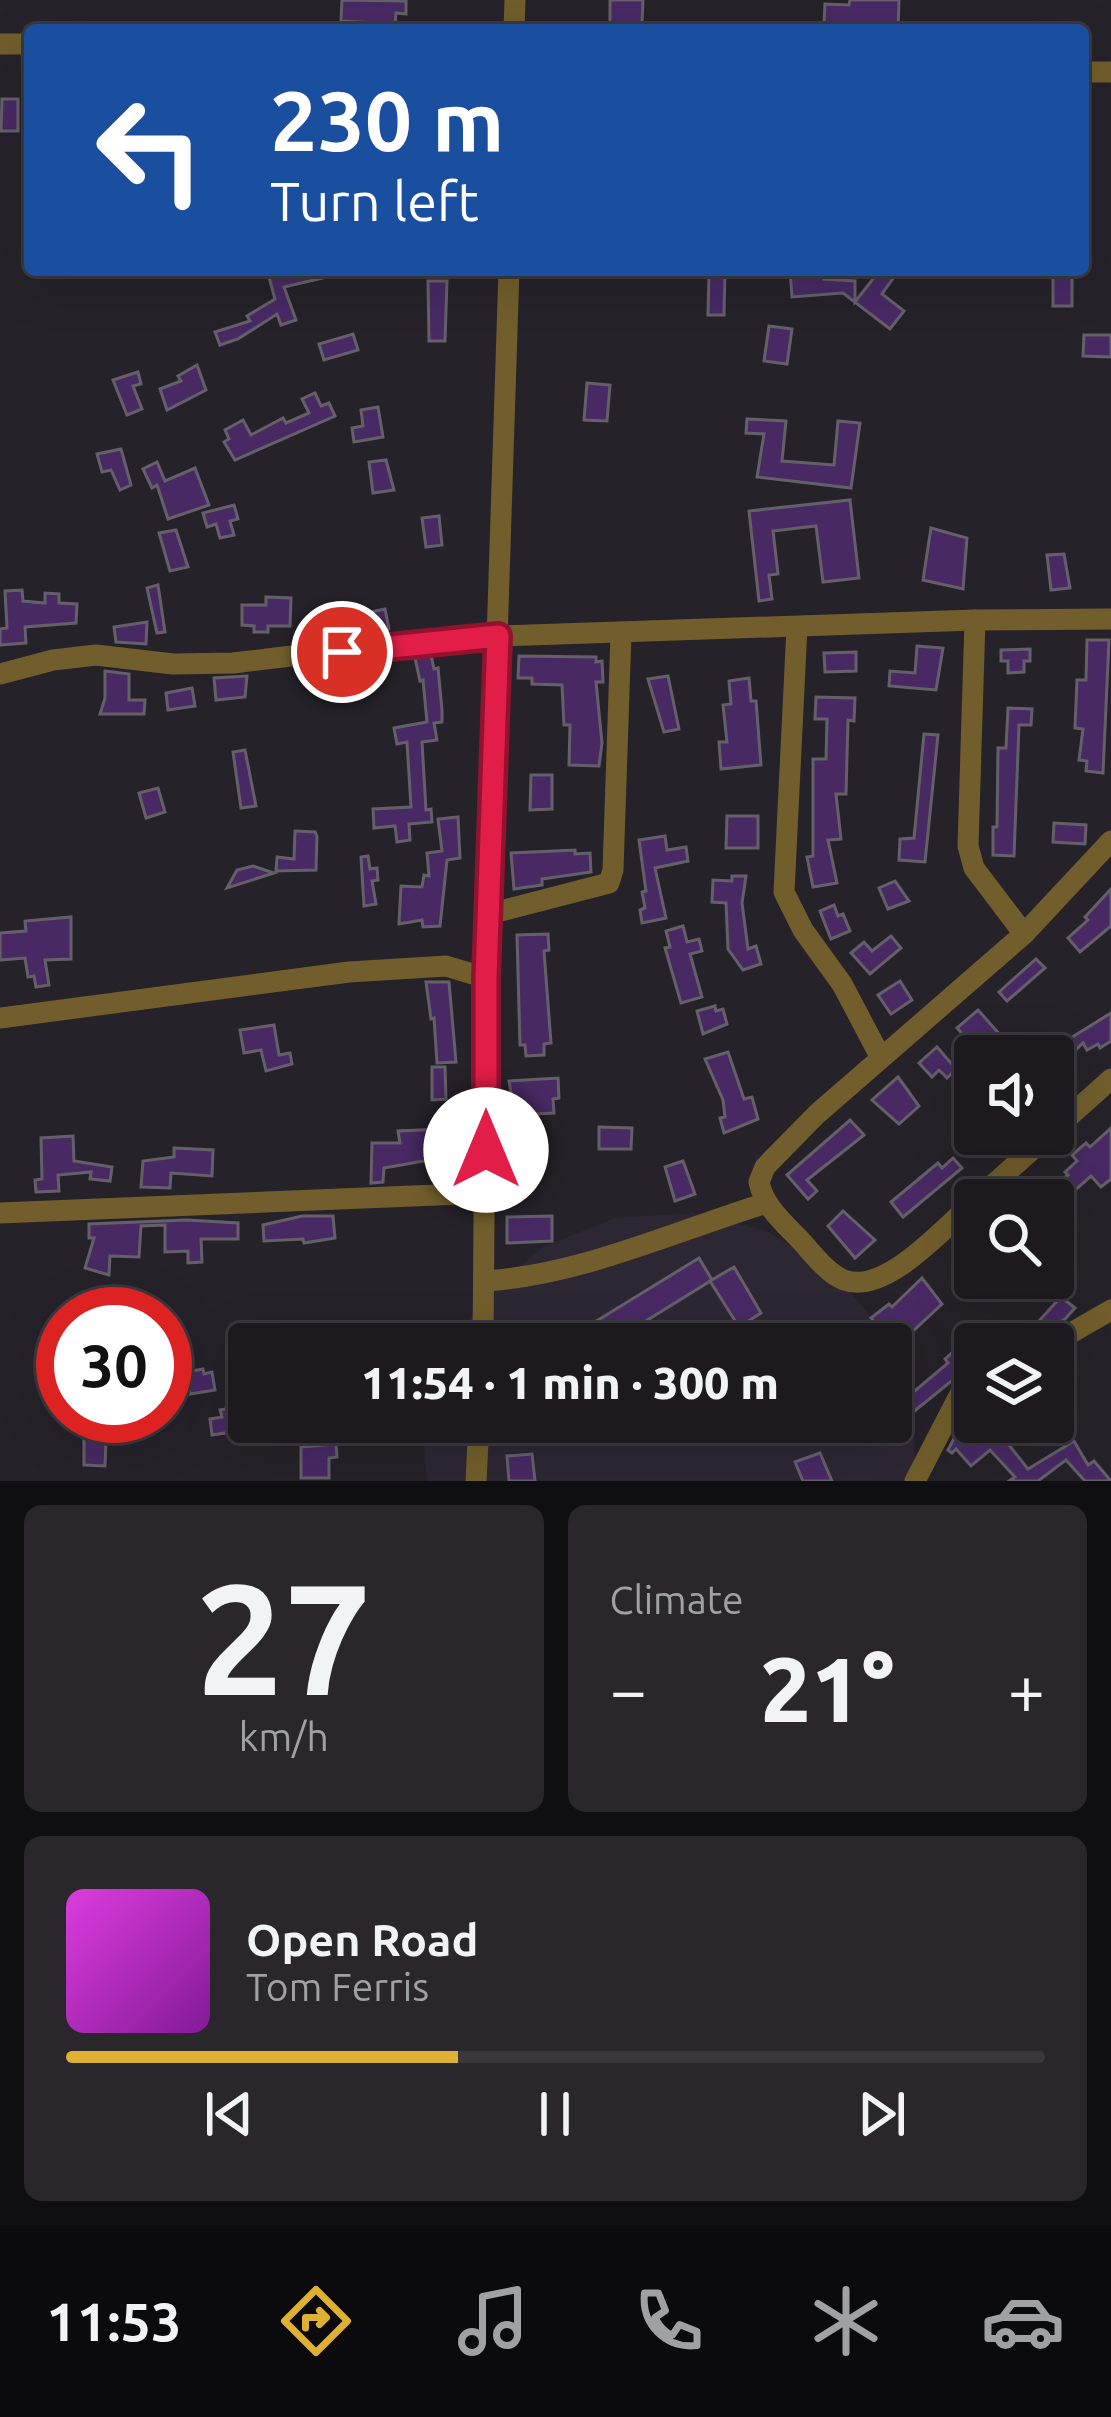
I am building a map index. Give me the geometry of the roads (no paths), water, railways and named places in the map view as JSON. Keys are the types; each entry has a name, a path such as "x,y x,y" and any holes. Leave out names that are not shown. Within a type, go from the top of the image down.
{"street":[{"path":"484,1323 486,978 509,276"},
{"path":"0,674 96,655 172,664 271,661 423,640 498,636 1111,619"},
{"path":"975,620 968,846 974,868 1024,934"},
{"path":"797,627 784,892 880,1056"},
{"path":"488,914 609,884 614,870 621,634"},
{"path":"954,1220 902,1266 858,1283 837,1277 766,1203 759,1182 765,1167 880,1056 1024,934 1111,841"},
{"path":"0,1018 389,968 446,966 486,978"},
{"path":"999,1179 1111,1079"},
{"path":"0,1213 486,1193"},
{"path":"486,1281 544,1274 611,1256 766,1203"},
{"path":"1074,1331 1111,1310"},
{"path":"915,1481 954,1405"},
{"path":"476,1481 478,1443"}]}
